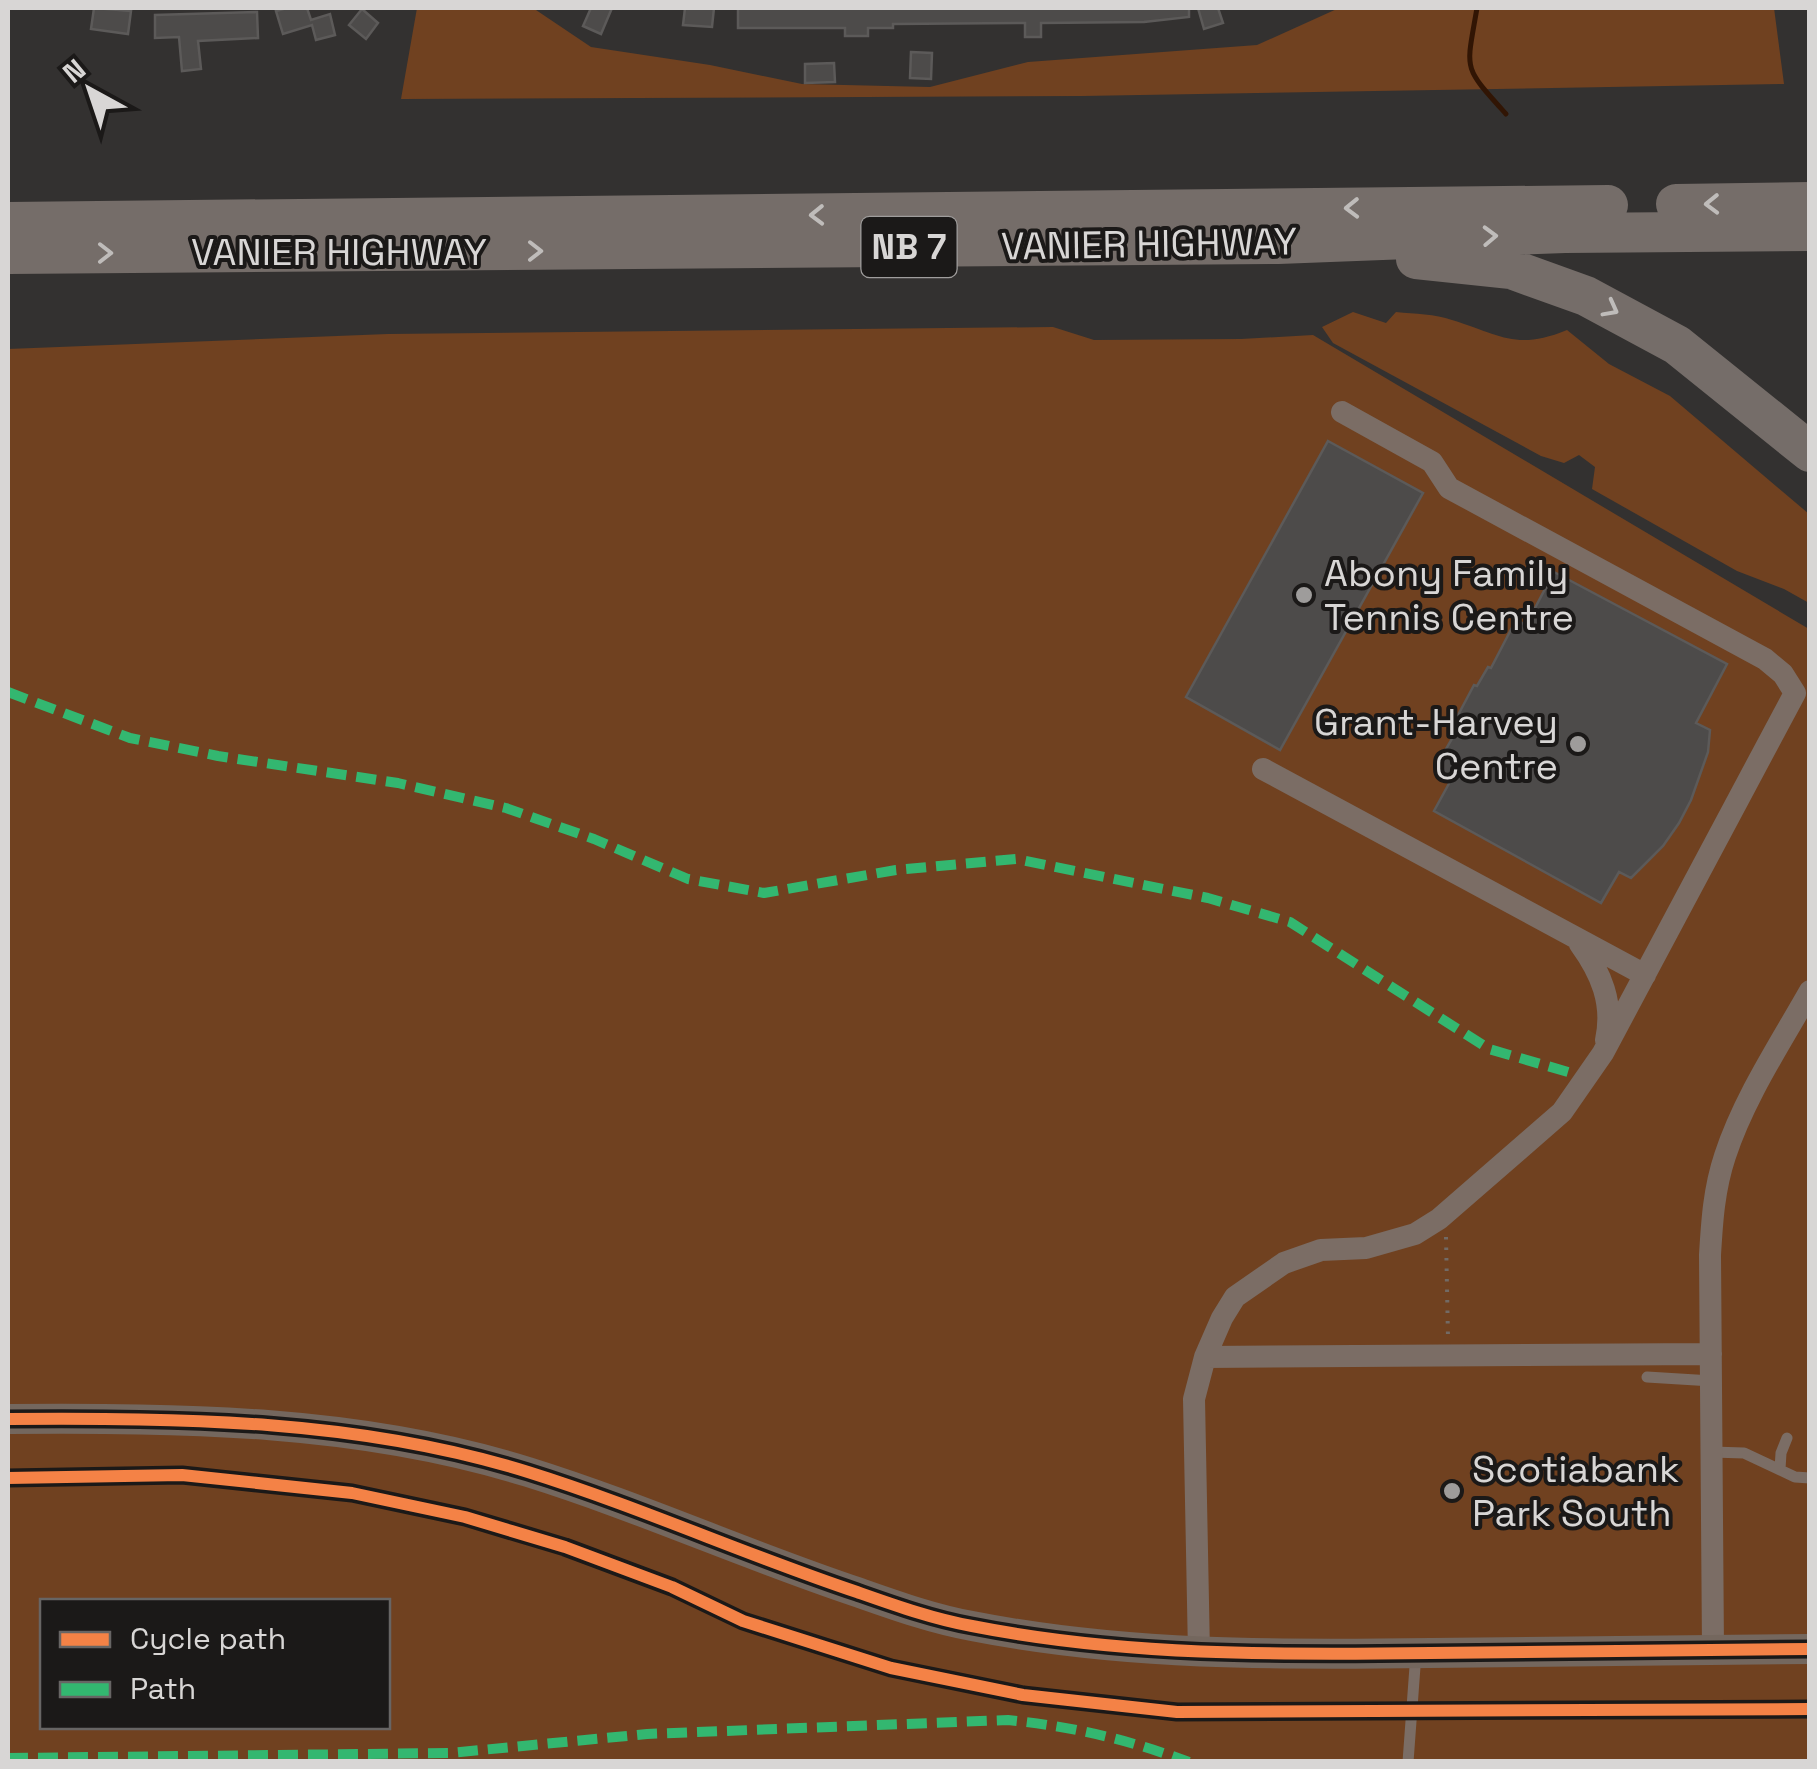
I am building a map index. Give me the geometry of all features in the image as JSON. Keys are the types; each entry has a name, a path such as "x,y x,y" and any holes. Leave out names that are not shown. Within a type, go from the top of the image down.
{"highway":[{"name":"VANIER HIGHWAY","path":"8,222 1810,202"},
{"name":"VANIER HIGHWAY","path":"8,254 1278,244 1565,233 1810,231"},
{"path":"1278,244 1512,269 1586,296 1677,345 1810,452"}],"street":[{"path":"1199,1654 1194,1399 1205,1357 1222,1318 1236,1298 1284,1263 1322,1250 1366,1248 1415,1234 1553,1122 1580,1091 1603,1053 1794,693 1783,674 1765,659 1449,488 1432,462 1342,412"},
{"path":"1263,769 1644,975"},
{"path":"1574,937 1596,965 1604,988 1609,1011 1603,1053"},
{"path":"1713,1650 1712,1206 1725,1155 1810,991"},
{"path":"1205,1357 1711,1354"},
{"path":"8,1418 216,1419 383,1437 594,1493 794,1571 968,1626 1074,1643 1199,1654 1810,1649"}],"lane":[{"path":"1646,1377 1712,1381"},
{"path":"1780,1469 1787,1438"},
{"path":"1712,1452 1744,1453 1795,1477 1810,1478"},
{"path":"1408,1762 1416,1653"}],"path":[{"path":"1439,1218 1446,1230 1448,1343"}],"shaded area":[{"path":"417,8 533,8 591,47 802,84 930,87 1028,62 1257,45 1339,8 1774,8 1784,84 1082,96 401,99"},
{"path":"1353,312 1386,323 1396,312 1439,316 1521,340 1567,330 1609,364 1670,396 1809,514 1809,603 1737,571 1592,489 1595,467 1579,455 1564,463 1541,456 1333,343 1322,327"},
{"path":"1053,327 1094,340 1313,335 1809,629 1809,1761 8,1761 8,349 388,334"}],"building":[{"path":"94,8 131,11 128,34 91,29"},
{"path":"307,8 311,20 330,14 335,35 316,40 312,25 283,34 276,11"},
{"path":"591,8 612,8 601,34 583,26"},
{"path":"685,8 714,8 712,27 683,25"},
{"path":"738,8 1189,8 1189,17 1144,22 1041,23 1041,37 1025,37 1025,23 893,24 893,28 868,28 868,36 845,36 845,28 738,28"},
{"path":"1198,8 1218,8 1223,23 1204,29"},
{"path":"362,9 378,23 366,39 349,25"},
{"path":"257,12 258,38 198,41 201,69 182,71 179,37 155,38 155,15"},
{"path":"911,52 932,53 931,79 910,78"},
{"path":"834,63 835,82 805,83 805,64"},
{"name":"Abony Family Tennis Centre","path":"1328,441 1423,493 1280,750 1186,697"},
{"name":"Grant-Harvey Centre","path":"1554,572 1727,664 1696,723 1710,730 1708,752 1679,823 1663,846 1631,878 1619,872 1601,903 1434,811 1452,778 1435,768 1453,737 1448,734 1474,685 1491,668 1516,620 1526,625"}],"waterway":[{"path":"1477,8 1471,67 1481,86 1506,114"}],"marked path":[{"path":"8,692 130,738 218,756 398,783 506,808 594,839 688,879 764,893 896,870 1016,859 1208,898 1290,922 1489,1049 1568,1072"},
{"path":"8,1758 450,1753 647,1734 1008,1720 1100,1735 1189,1762"}],"cycle path":[{"path":"8,1419 140,1419 270,1425 400,1441 464,1454 570,1486 914,1611 1029,1636 1201,1652 1316,1654 1810,1649"},
{"path":"8,1478 182,1475 352,1493 465,1517 565,1547 672,1587 743,1621 891,1668 1023,1695 1177,1712 1810,1709"}],"place":[{"name":"Abony Family Tennis Centre","path":"1304,595"},
{"name":"Grant-Harvey Centre","path":"1578,744"},
{"name":"Scotiabank Park South","path":"1452,1491"}]}
